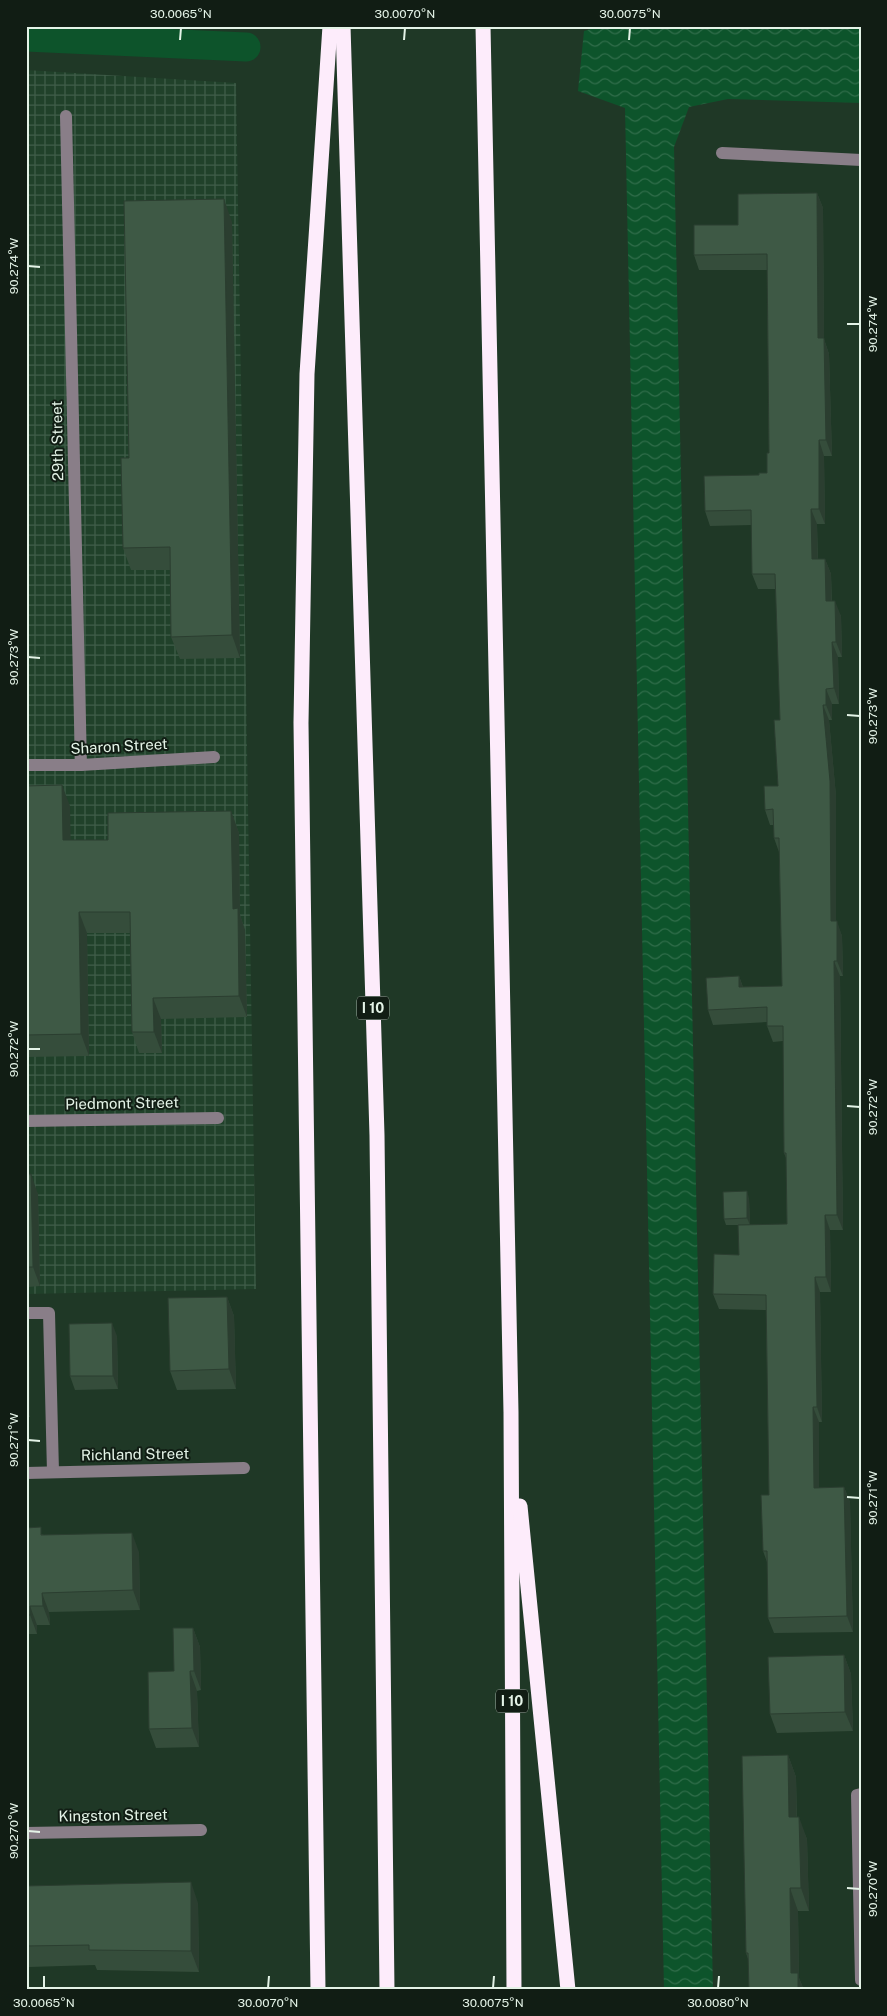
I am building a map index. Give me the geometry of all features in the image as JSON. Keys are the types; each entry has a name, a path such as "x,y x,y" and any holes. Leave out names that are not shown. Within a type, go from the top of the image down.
{"highway":[{"path":"318,1990 302,723 308,374 330,26"},
{"name":"I 10","path":"343,26 377,1135 387,1990"},
{"name":"I 10","path":"483,26 511,1412 514,1990"},
{"path":"511,1412 568,1990"}],"street":[{"name":"29th Street","path":"66,116 81,765"},
{"path":"722,153 861,160"},
{"name":"Sharon Street","path":"26,765 81,765 214,757"},
{"name":"Piedmont Street","path":"26,1121 218,1118"},
{"path":"26,1313 48,1312 53,1472"},
{"name":"Richland Street","path":"26,1473 244,1468"},
{"path":"859,1795 861,1980"},
{"name":"Kingston Street","path":"26,1833 201,1830"}],"shaded area":[{"path":"26,70 236,83 256,1289 26,1294"}],"water":[{"path":"601,26 861,27 861,103 728,99 689,107 674,147 713,1990 664,1990 625,108 578,91 584,31"}],"building":[{"path":"817,193 818,338 824,338 826,440 819,440 819,509 811,509 812,559 825,559 826,601 835,601 836,642 832,642 834,688 826,689 826,705 823,705 830,781 831,921 837,921 837,961 834,961 837,1215 825,1215 826,1277 815,1277 817,1407 813,1407 814,1488 844,1487 847,1616 768,1618 767,1551 763,1551 761,1495 769,1495 766,1295 713,1294 714,1254 739,1255 738,1225 787,1224 786,1153 784,1153 783,1026 767,1026 767,1007 708,1010 706,978 739,976 739,987 782,986 779,838 774,838 773,809 765,810 764,786 778,786 774,720 780,720 775,574 752,574 751,510 705,511 704,476 759,475 759,473 767,473 767,453 769,453 767,254 694,255 694,225 738,225 738,194"},
{"path":"224,199 232,635 171,637 170,547 123,548 121,458 129,458 124,201"},
{"path":"62,785 63,840 108,840 108,813 231,811 233,909 238,908 239,996 153,998 154,1032 132,1032 130,912 79,912 81,1034 26,1035 26,786"},
{"path":"26,1174 31,1174 33,1267 26,1267"},
{"path":"747,1191 747,1218 724,1219 723,1192"},
{"path":"227,1297 229,1369 170,1371 168,1298"},
{"path":"112,1323 113,1376 70,1376 69,1324"},
{"path":"41,1527 41,1535 132,1533 133,1590 42,1593 43,1606 30,1606 30,1615 26,1615 26,1528"},
{"path":"173,1628 193,1628 194,1671 190,1671 192,1728 149,1729 148,1672 174,1671"},
{"path":"844,1655 845,1712 770,1714 768,1657"},
{"path":"788,1755 789,1817 799,1817 801,1888 790,1888 791,1973 798,1973 798,1990 749,1990 748,1953 746,1953 742,1756"},
{"path":"191,1882 191,1951 89,1950 89,1945 26,1946 26,1886"}],"waterway":[{"path":"26,37 246,47"}]}
